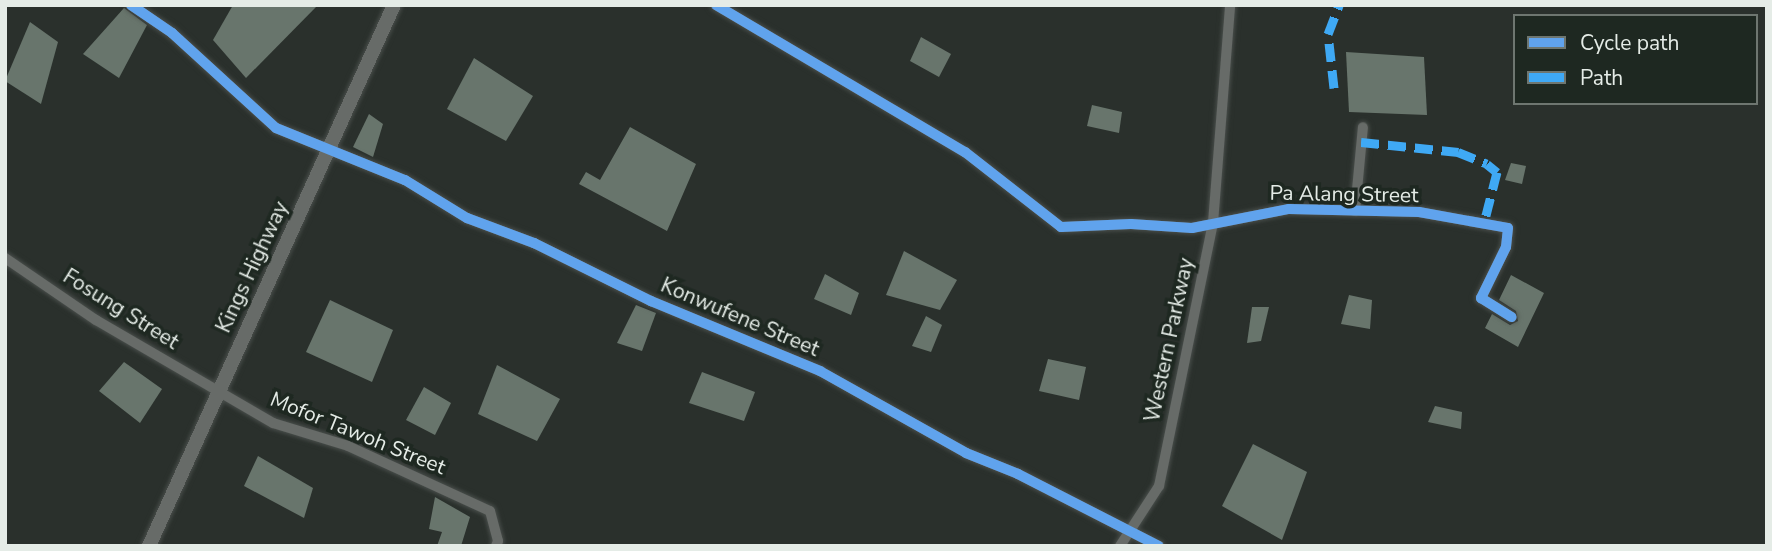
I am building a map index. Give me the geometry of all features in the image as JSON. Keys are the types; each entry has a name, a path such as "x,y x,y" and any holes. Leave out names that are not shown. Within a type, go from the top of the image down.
{"street":[{"name":"Konwufene Street","path":"131,5 172,33 276,128 405,180 467,218 534,243 651,301 820,371 966,453 1159,546"},
{"name":"Kings Highway","path":"149,546 394,5"},
{"name":"Pa Alang Street","path":"716,5 965,152 1061,227 1131,224 1192,228 1289,209 1419,212 1508,228 1506,247 1481,298 1511,317"},
{"name":"Western Parkway","path":"1120,546 1159,486 1213,222 1230,5"},
{"path":"1355,211 1363,127"},
{"name":"Fosung Street","path":"5,258 96,320 218,390"},
{"name":"Mofor Tawoh Street","path":"218,390 273,423 348,446 490,511 498,541 496,546"}],"building":[{"path":"233,5 318,5 246,78 213,40"},
{"path":"124,8 147,25 119,78 83,54"},
{"path":"30,22 58,42 41,104 5,81"},
{"path":"921,37 951,54 939,77 910,61"},
{"path":"1346,52 1424,57 1427,115 1349,112"},
{"path":"474,58 533,96 506,141 447,109"},
{"path":"1092,105 1122,112 1119,133 1087,126"},
{"path":"369,114 383,124 373,157 353,147"},
{"path":"630,127 696,164 667,231 579,184 586,172 600,180"},
{"path":"1511,163 1526,166 1522,184 1505,180"},
{"path":"904,251 957,280 940,310 886,295"},
{"path":"825,274 859,293 851,315 814,299"},
{"path":"1511,275 1544,293 1518,347 1485,328 1492,314 1510,325 1518,321 1516,311 1499,300"},
{"path":"1349,295 1372,300 1370,329 1341,324"},
{"path":"330,300 393,330 372,382 306,352"},
{"path":"636,305 656,313 642,351 617,343"},
{"path":"1252,307 1269,307 1261,341 1247,343"},
{"path":"926,316 942,325 931,352 912,346"},
{"path":"1048,359 1086,367 1079,400 1039,391"},
{"path":"124,362 162,389 140,423 99,391"},
{"path":"497,365 560,399 537,441 478,414"},
{"path":"702,372 755,392 744,421 689,403"},
{"path":"424,387 451,403 435,435 406,420"},
{"path":"1435,406 1462,412 1461,429 1428,422"},
{"path":"1253,444 1307,472 1282,540 1222,506"},
{"path":"258,456 313,488 304,518 244,486"},
{"path":"435,497 470,517 461,546 437,546 442,532 429,529"}],"marked path":[{"path":"1334,88 1328,34 1339,5"},
{"path":"1361,142 1458,152 1487,164 1497,172 1484,223"}],"cycle path":[{"path":"131,5 172,33 276,128 405,180 467,218 534,243 651,301 820,371 966,453 1018,474 1159,546"},
{"path":"716,5 965,152 1061,227 1131,224 1192,228 1289,209 1419,212 1508,228 1506,247 1481,298 1511,317"}]}
